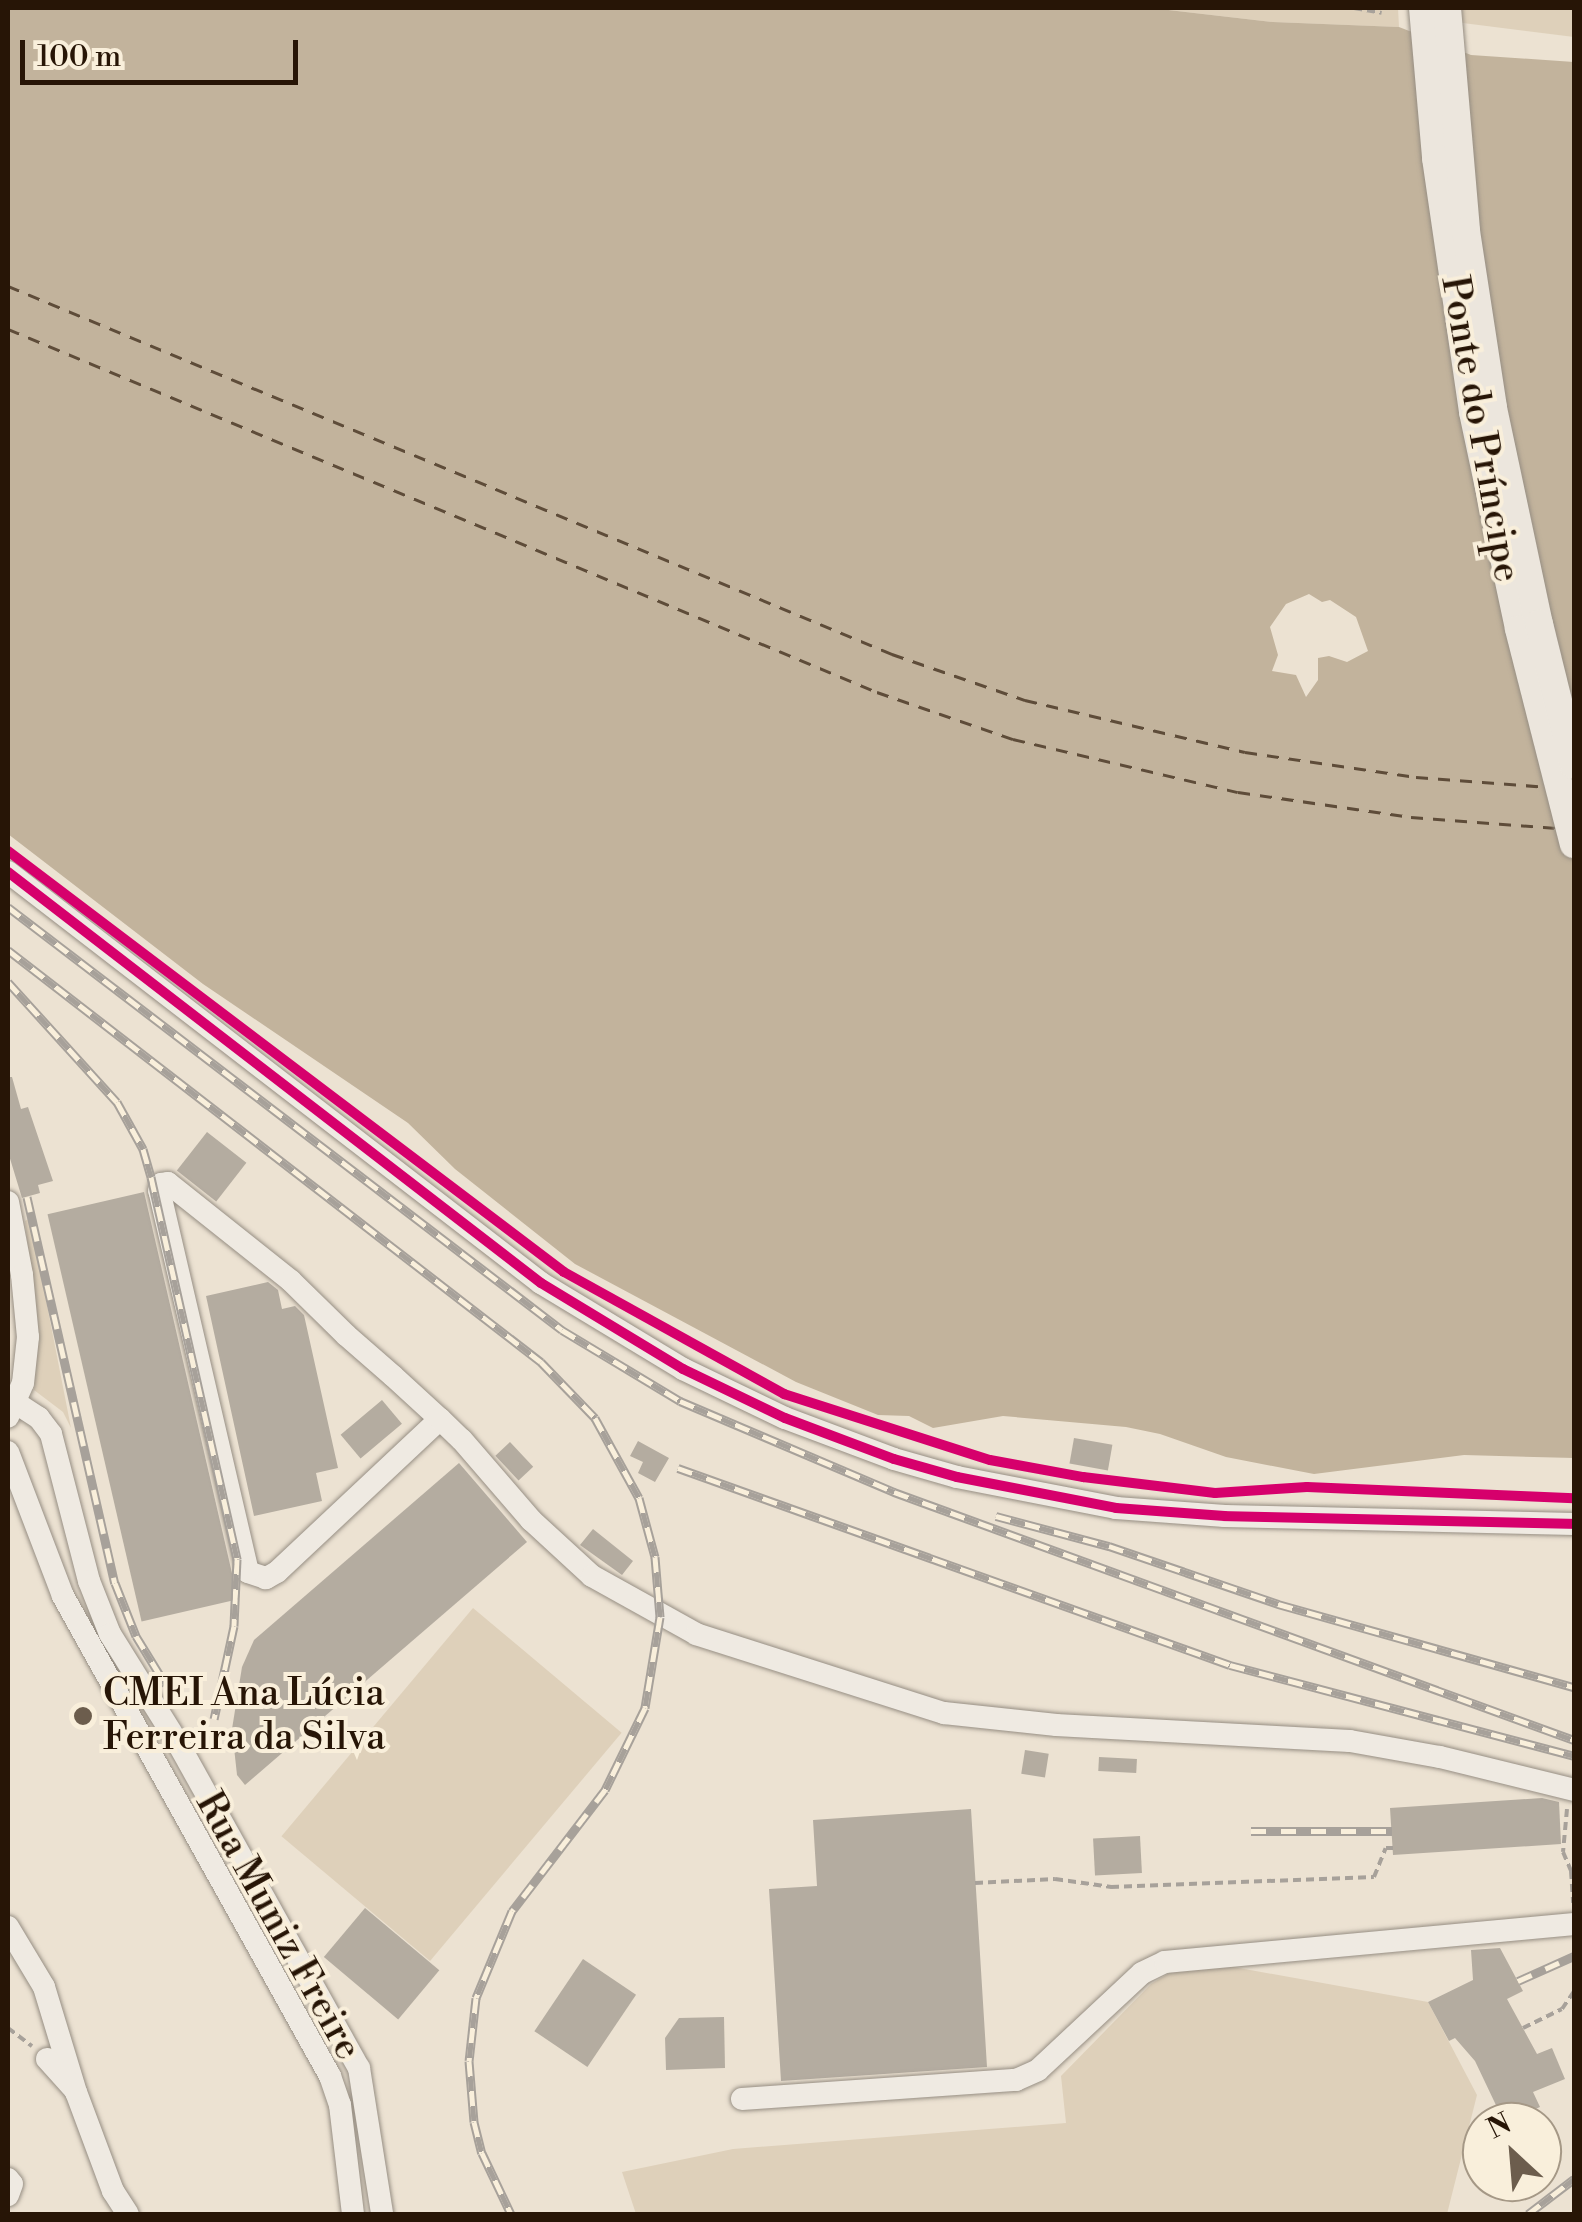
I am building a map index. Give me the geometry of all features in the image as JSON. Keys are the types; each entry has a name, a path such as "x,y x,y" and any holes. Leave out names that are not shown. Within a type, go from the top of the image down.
{"main road":[{"name":"Ponte do Príncipe","path":"1424,8 1438,176 1472,412 1518,629 1574,844"},
{"name":"Ponte do Príncipe","path":"1446,8 1466,231 1484,355 1515,516 1574,766"}],"street":[{"path":"8,872 540,1284 670,1362 786,1418 894,1459 957,1477 1116,1508 1225,1516 1574,1524"},
{"path":"440,1419 277,1572 266,1578 248,1572 160,1186 168,1183 272,1264 440,1419 531,1520 592,1576 660,1617 724,1646 915,1706 974,1718 1350,1741 1440,1756 1570,1789"},
{"path":"8,1202 22,1275 28,1337 24,1383 12,1410"},
{"name":"Rua Muniz Freire","path":"12,1410 39,1418 51,1434 89,1581 110,1634 179,1745 359,2068 382,2214"},
{"name":"Rua Muniz Freire","path":"8,1452 63,1596 330,2076 340,2105 353,2214"},
{"path":"234,1908 259,1891"},
{"path":"742,2099 1016,2080 1038,2070 1142,1974 1164,1962 1574,1924"},
{"path":"8,1927 44,1986 76,2092 113,2191 128,2214"},
{"path":"47,2059 76,2092"}],"path":[{"path":"1354,8 1382,13"},
{"path":"1570,1789 1564,1852 1571,1871 1574,1924"},
{"path":"975,1882 1054,1878 1110,1887 1374,1877 1386,1848 1393,1848"},
{"path":"1522,2028 1562,2009 1574,1991"},
{"path":"8,2028 47,2059"}],"shaded area":[{"path":"8,8 1151,8 1273,22 1399,27 1471,55 1574,62 1574,1458 1464,1455 1314,1474 1226,1457 1160,1434 1126,1427 1003,1416 933,1428 909,1416 878,1415 796,1382 575,1264 455,1169 408,1123 203,984 8,834","holes":["1309,594 1322,602 1330,600 1356,617 1368,651 1347,662 1329,656 1318,658 1318,680 1306,697 1296,675 1272,671 1278,655 1270,627 1286,604"]},
{"path":"1151,8 1398,8 1399,27 1273,22"},
{"path":"1454,8 1574,8 1574,37 1455,22"},
{"path":"30,1218 71,1428 63,1412 34,1390 38,1337 25,1221"},
{"path":"473,1608 622,1733 430,1961 281,1836"},
{"path":"1217,1964 1428,2002 1477,2095 1475,2102 1462,2102 1462,2154 1447,2214 636,2214 622,2172 733,2149 1066,2123 1061,2076 1151,1984 1171,1972"}],"building":[{"path":"8,1077 12,1077 21,1109 28,1107 53,1181 38,1185 40,1193 22,1198 8,1152"},
{"path":"207,1132 246,1163 216,1201 177,1171"},
{"path":"144,1192 238,1599 142,1622 48,1214"},
{"path":"268,1282 278,1290 282,1309 295,1306 304,1315 338,1468 316,1473 322,1501 254,1516 206,1296"},
{"path":"382,1400 402,1424 361,1458 341,1435"},
{"path":"1074,1438 1112,1445 1108,1470 1069,1464"},
{"path":"638,1441 669,1458 655,1482 638,1473 643,1462 630,1456"},
{"path":"510,1442 533,1467 519,1481 495,1456"},
{"path":"459,1463 527,1542 245,1785 237,1775 232,1729 242,1667 254,1640"},
{"path":"593,1529 633,1561 622,1575 580,1545"},
{"path":"1025,1750 1049,1754 1045,1777 1021,1774"},
{"path":"1099,1757 1137,1759 1136,1773 1098,1771"},
{"path":"1542,1798 1559,1802 1561,1844 1393,1855 1390,1808"},
{"path":"971,1809 987,2067 781,2081 769,1889 817,1886 813,1820"},
{"path":"1140,1836 1142,1873 1095,1875 1093,1838"},
{"path":"365,1908 439,1970 398,2019 324,1957"},
{"path":"1500,1948 1523,1991 1507,1999 1537,2054 1552,2048 1565,2079 1533,2092 1538,2102 1494,2102 1475,2061 1455,2038 1449,2041 1428,2002 1473,1980 1471,1950"},
{"path":"583,1959 636,1995 587,2067 534,2031"},
{"path":"724,2017 725,2068 666,2070 665,2038 679,2018"}],"ferry route":[{"path":"8,286 892,654 1025,700 1245,752 1416,777 1548,787"},
{"path":"8,329 877,692 1013,739 1238,792 1411,817 1557,828"}],"railway":[{"path":"8,907 562,1330 680,1401 894,1492 1574,1740"},
{"path":"8,950 541,1362 595,1418 639,1498 655,1557 660,1617 645,1708 605,1790 512,1911 476,1998 469,2061 474,2122 482,2153 511,2214"},
{"path":"8,982 117,1102 143,1149 151,1177 237,1559 234,1626 214,1719"},
{"path":"27,1197 115,1583 136,1636 166,1685"},
{"path":"678,1468 1230,1665 1574,1756"},
{"path":"996,1516 1109,1546 1278,1604 1574,1687"},
{"path":"1251,1831 1392,1831"},
{"path":"1518,1981 1574,1956"},
{"path":"1528,2214 1574,2179"}],"cycle path":[{"path":"8,851 564,1272 784,1394 990,1460 1083,1477 1215,1493 1307,1487 1574,1498"},
{"path":"8,872 541,1283 683,1369 785,1418 894,1459 957,1477 1116,1508 1225,1516 1574,1524"}],"place":[{"name":"CMEI Ana Lúcia Ferreira da Silva","path":"83,1716"}]}
